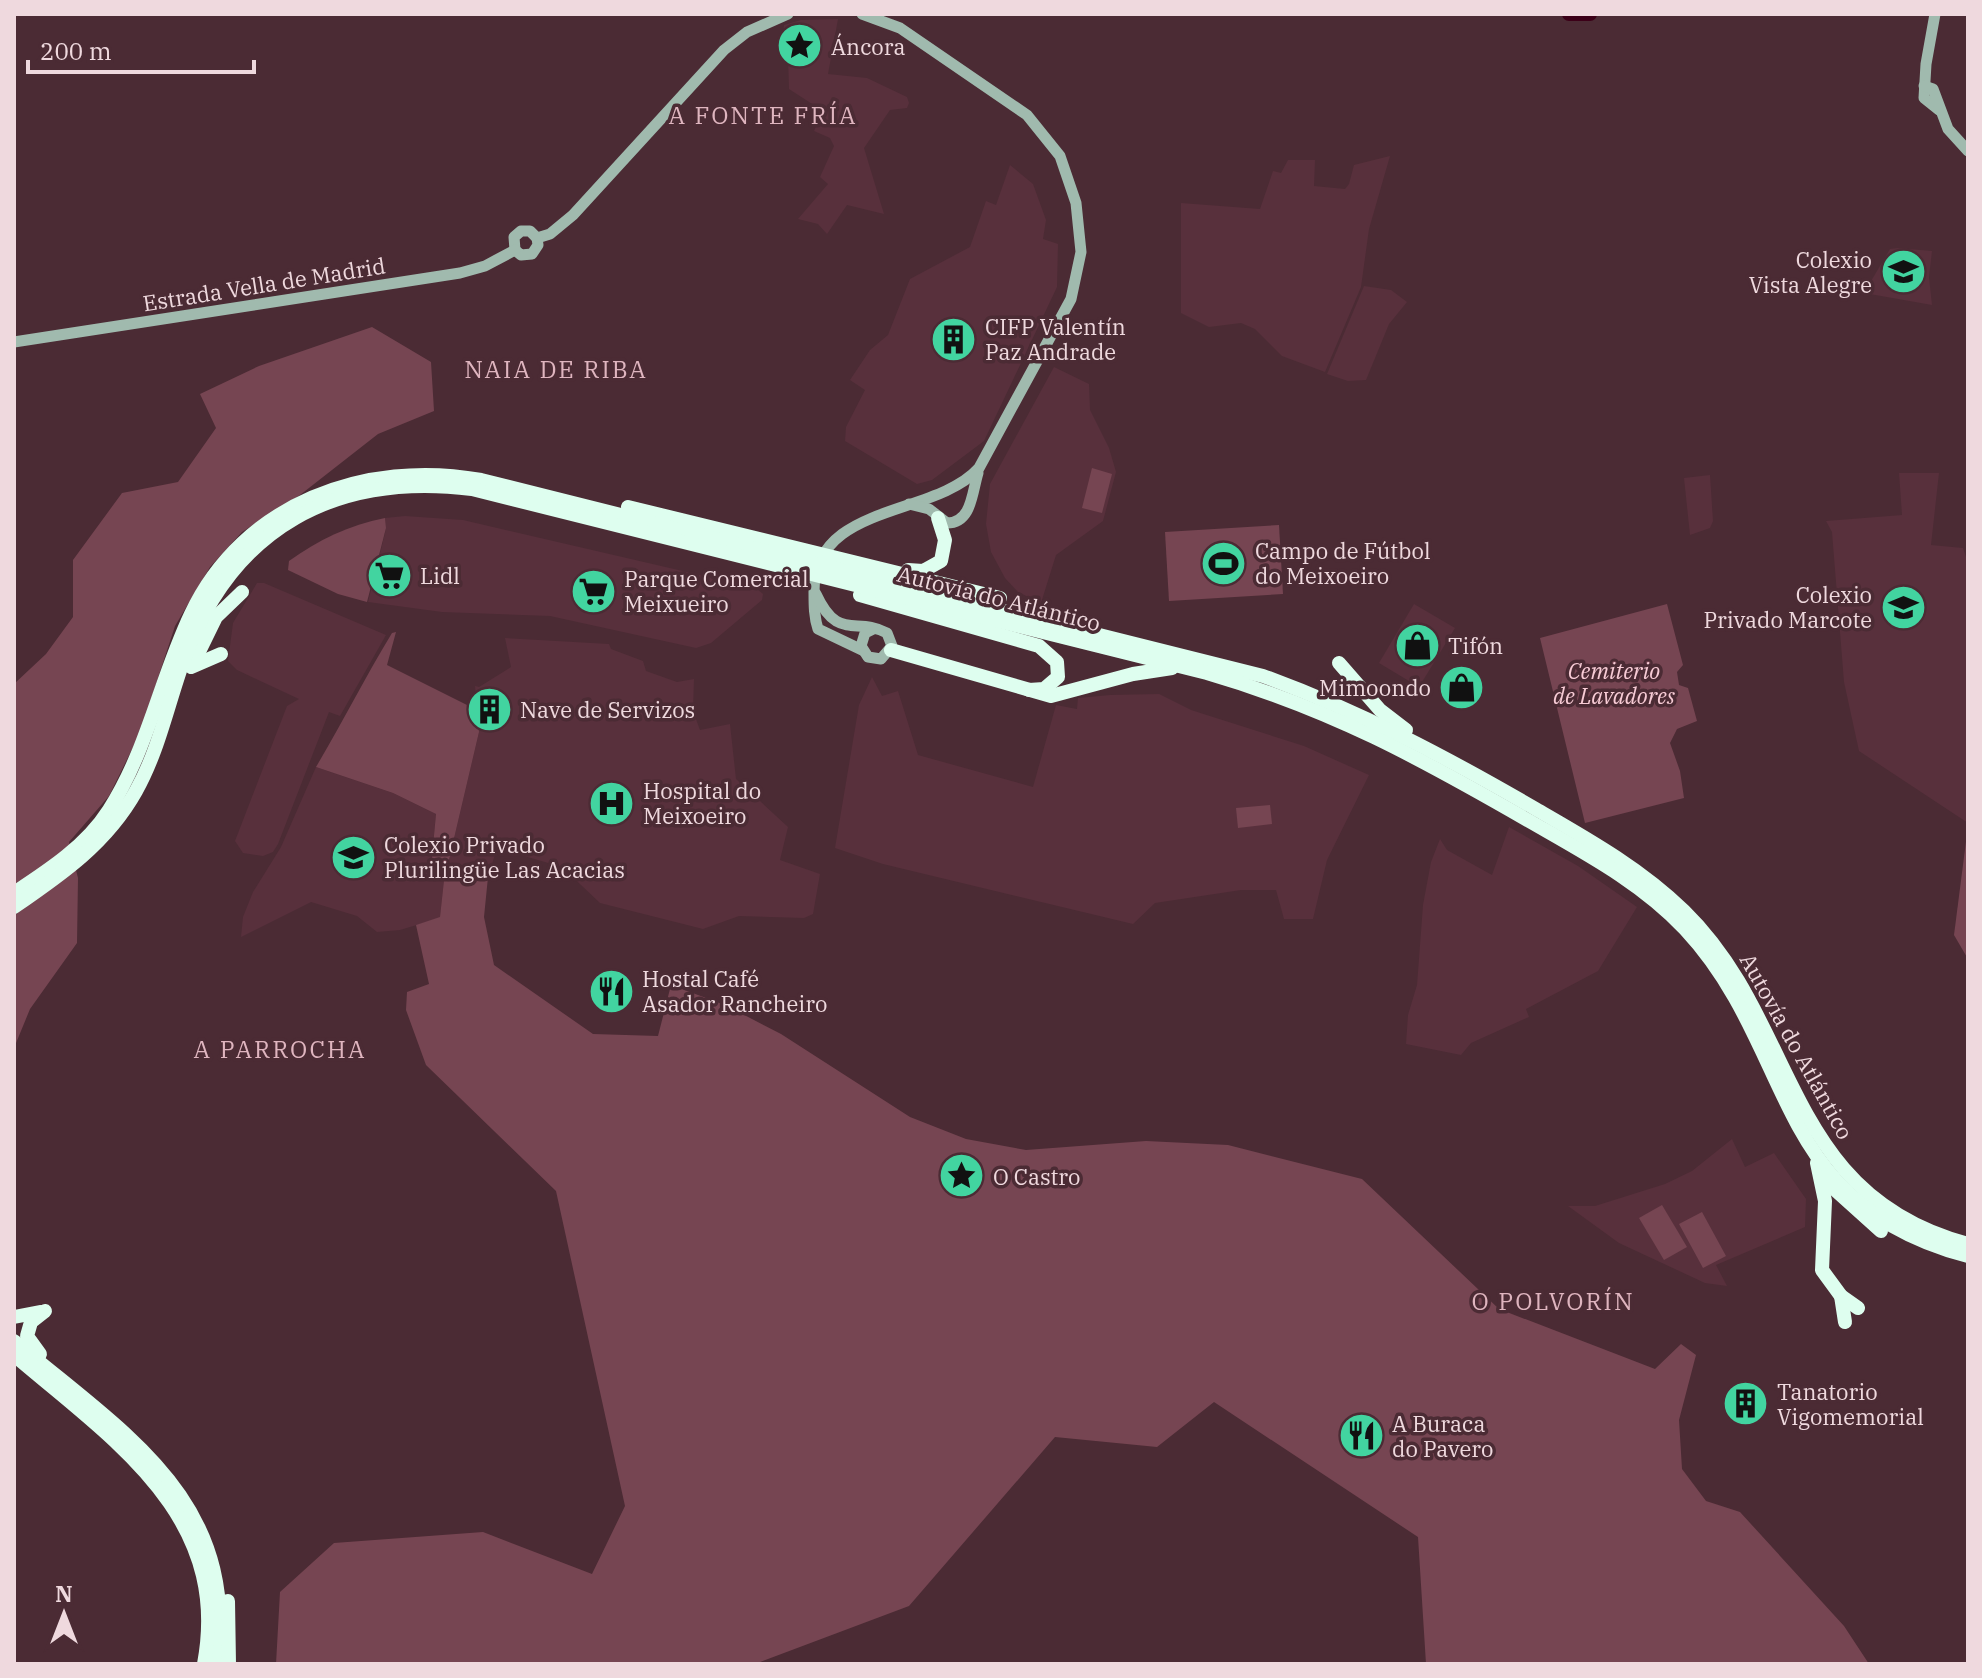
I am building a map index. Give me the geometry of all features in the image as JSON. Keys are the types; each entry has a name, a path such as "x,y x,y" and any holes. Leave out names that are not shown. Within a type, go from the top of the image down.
{"highway":[{"name":"Autovía do Atlántico","path":"14,893 64,859 107,813 137,762 192,612 232,552 272,519 328,490 371,477 409,473 481,480 1263,676 1323,698 1432,749 1594,843 1666,894 1714,945 1755,1011 1813,1130 1841,1167 1875,1200 1899,1216 1968,1244"},
{"name":"Autovía do Atlántico","path":"14,907 78,864 105,836 135,793 151,760 184,659 210,603 244,560 302,514 354,492 423,484 472,489 1207,673 1320,710 1388,740 1590,856 1645,893 1685,928 1714,964 1744,1015 1790,1115 1816,1159 1870,1210 1899,1230 1968,1256"},
{"path":"568,501 596,501 706,524 1000,598"},
{"path":"880,568 916,572 937,564 945,547 937,516"},
{"path":"611,522 672,546 845,590 1039,646 1057,662 1058,677 1044,689 1029,690"},
{"path":"105,836 146,787 216,617 242,592"},
{"path":"891,650 1029,690 1060,695 1133,674 1169,668 1207,673"},
{"path":"198,665 221,654"},
{"path":"1339,663 1380,710 1432,749"},
{"path":"198,665 224,670"},
{"path":"1594,843 1654,873"},
{"path":"1816,1159 1825,1214 1822,1270 1841,1296 1858,1308"},
{"path":"1821,1177 1881,1231"},
{"path":"1841,1296 1845,1322"},
{"path":"14,1317 45,1311 28,1328 30,1345 92,1399 113,1425"},
{"path":"14,1341 113,1425 166,1474 185,1499 228,1595 231,1619 229,1664"},
{"path":"14,1355 155,1481 189,1531 210,1609 204,1664"},
{"path":"14,1367 48,1384"},
{"path":"209,1548 222,1610 217,1664"}],"main road":[{"name":"Estrada Vella de Madrid","path":"537,238 550,234 573,215 724,50 747,32 788,14"},
{"path":"862,14 900,28 1027,115 1060,156 1076,203 1081,252 1071,299 979,468 965,517 957,523 947,523 908,504"},
{"path":"1935,14 1924,92 1933,89 1939,110 1954,138 1968,151"},
{"name":"Estrada Vella de Madrid","path":"521,231 530,231 537,238 538,245 532,254 521,255 515,250 514,237 521,231"},
{"name":"Estrada Vella de Madrid","path":"14,342 460,273 485,266 515,250"},
{"path":"814,608 832,626 883,630 890,636 891,650 877,659 818,629 814,608 815,569 834,540 908,504 960,486 979,468"},
{"path":"945,491 964,494 968,503"},
{"path":"937,516 934,503 945,491"},
{"path":"814,590 823,608 837,623 851,628"},
{"path":"862,650 863,637 873,629"}],"shaded area":[{"path":"838,19 828,74 867,78 907,97 909,103 907,108 890,110 864,148 884,214 847,205 827,234 818,224 798,219 828,184 820,177 834,146 830,138 814,131 823,111 789,89 788,56 781,56 784,25 801,20"},
{"path":"1390,156 1369,229 1361,287 1325,372 1282,356 1255,329 1241,323 1209,327 1181,313 1181,203 1260,209 1273,171 1281,173 1288,160 1315,160 1314,186 1345,189 1354,165"},
{"path":"1010,165 1033,184 1046,220 1043,239 1058,244 1057,287 984,441 932,480 917,484 845,441 846,427 865,390 850,380 870,350 888,335 910,279 970,247 986,201 996,205"},
{"name":"Colexio Vista Alegre","path":"1890,249 1932,251 1929,277 1932,305 1864,293"},
{"path":"1364,286 1391,290 1407,302 1389,324 1366,380 1348,381 1327,374"},
{"path":"1054,367 1089,384 1090,410 1109,448 1116,472 1103,521 1056,555 1041,603 1018,592 1005,578 991,552 986,524 990,484"},
{"name":"Colexio Privado Marcote","path":"1899,473 1939,473 1931,545 1963,548 1968,563 1968,823 1859,751 1844,682 1832,532 1826,521 1902,515"},
{"path":"1710,475 1713,521 1710,528 1690,535 1684,478"},
{"name":"Parque Comercial Meixueiro","path":"405,516 463,520 756,588 763,594 762,600 711,643 696,648 550,616 442,612 368,602 386,529 385,518"},
{"path":"257,583 264,583 386,635 340,716 329,712 278,844 273,852 263,856 243,853 235,841 287,706 299,699 237,670 228,661 233,623"},
{"name":"Tifón","path":"1414,604 1455,628 1419,687 1379,663"},
{"name":"Hospital do Meixoeiro","path":"505,638 609,644 611,649 643,661 646,671 677,682 694,679 693,711 700,730 730,724 736,779 788,827 780,860 820,874 813,914 804,918 739,916 703,929 600,903 562,867 497,848 488,877 448,864 479,732 475,686 479,687 511,667"},
{"path":"872,677 882,696 898,691 918,755 1033,787 1056,705 1077,709 1078,698 1110,695 1159,694 1191,710 1304,746 1369,775 1327,860 1313,919 1284,919 1276,890 1241,890 1155,903 1133,924 883,864 835,848 859,705"},
{"name":"Colexio Privado Plurilingüe Las Acacias","path":"316,767 393,793 436,814 431,866 445,871 440,918 400,930 377,932 357,916 311,902 241,937 243,917 253,892 281,847"},
{"path":"1509,827 1578,866 1637,907 1598,971 1526,1009 1529,1017 1471,1043 1461,1055 1406,1044 1408,1015 1417,985 1423,905 1431,862 1440,839 1447,850 1492,875"},
{"path":"1732,1139 1745,1167 1774,1153 1806,1199 1805,1227 1716,1265 1727,1286 1705,1283 1619,1243 1568,1206 1595,1206 1665,1184 1692,1171"}],"green space":[{"path":"372,327 431,362 434,411 378,434 300,495 242,532 210,567 175,626 140,733 109,796 69,842 78,878 77,943 30,1009 14,1048 14,684 46,654 73,617 73,560 122,493 178,482 216,428 200,394 259,366"},
{"path":"1092,468 1112,474 1102,513 1082,508"},
{"path":"385,518 386,528 367,602 338,594 288,570 289,561 311,546 346,529"},
{"name":"Campo de Fútbol do Meixoeiro","path":"1279,525 1283,594 1169,601 1165,532"},
{"name":"Cemiterio de Lavadores","path":"1667,604 1683,665 1677,672 1679,685 1688,688 1697,721 1677,729 1670,743 1680,771 1684,798 1585,823 1540,638"},
{"path":"396,632 387,665 477,710 479,732 448,864 488,877 484,917 494,965 593,1034 658,1036 671,985 725,1005 781,1034 910,1117 966,1139 1026,1150 1146,1141 1228,1145 1362,1179 1499,1309 1655,1369 1681,1344 1696,1355 1679,1420 1682,1469 1706,1501 1740,1512 1844,1626 1869,1664 1426,1664 1418,1537 1214,1402 1157,1447 1055,1437 909,1606 755,1664 276,1664 280,1592 334,1543 483,1532 592,1574 625,1506 556,1191 426,1065 406,1010 407,992 429,984 416,925 440,917 445,871 431,867 436,814 393,793 316,767 392,633"},
{"path":"1270,805 1272,824 1238,828 1236,808"},
{"path":"1968,826 1968,959 1954,935"},
{"path":"1662,1205 1687,1247 1664,1260 1639,1218"},
{"path":"1702,1212 1726,1256 1703,1268 1679,1224"}],"waterway":[{"path":"1569,14 1590,14"}],"place":[{"name":"Áncora","path":"800,46"},
{"name":"Colexio Vista Alegre","path":"1903,272"},
{"name":"CIFP Valentín Paz Andrade","path":"954,339"},
{"name":"Campo de Fútbol do Meixoeiro","path":"1224,563"},
{"name":"Lidl","path":"389,575"},
{"name":"Parque Comercial Meixueiro","path":"593,591"},
{"name":"Colexio Privado Marcote","path":"1903,607"},
{"name":"Tifón","path":"1417,645"},
{"name":"Mimoondo","path":"1462,687"},
{"name":"Nave de Servizos","path":"489,709"},
{"name":"Hospital do Meixoeiro","path":"612,803"},
{"name":"Colexio Privado Plurilingüe Las Acacias","path":"353,857"},
{"name":"Hostal Café Asador Rancheiro","path":"611,991"},
{"name":"O Castro","path":"962,1176"},
{"name":"Tanatorio Vigomemorial","path":"1746,1404"},
{"name":"A Buraca do Pavero","path":"1361,1436"}],"district":[{"name":"A FONTE FRÍA","path":"763,115"},
{"name":"NAIA DE RIBA","path":"556,369"},
{"name":"A PARROCHA","path":"280,1049"},
{"name":"O POLVORÍN","path":"1553,1301"}]}
